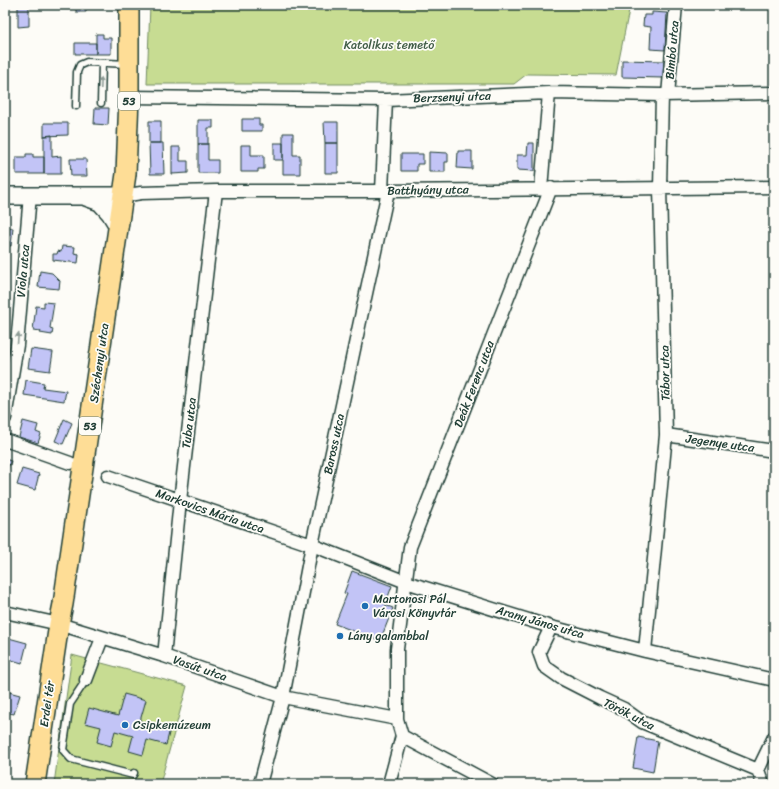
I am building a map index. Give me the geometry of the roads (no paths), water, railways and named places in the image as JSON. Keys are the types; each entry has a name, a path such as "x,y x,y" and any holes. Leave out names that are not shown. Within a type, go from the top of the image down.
{"main road":[{"name":"53","path":"122,196 126,174 129,97 129,5"},
{"name":"Batthyány utca","path":"5,196 122,196"},
{"name":"Batthyány utca","path":"82,196 100,202 110,213 118,226"},
{"name":"Széchenyi utca","path":"59,624 81,483 122,196"},
{"name":"Erdei tér","path":"36,784 59,624"}],"street":[{"name":"Bimbó utca","path":"665,95 676,5"},
{"name":"Berzsenyi utca","path":"129,97 386,100 549,93 665,95 774,93"},
{"name":"Deák Ferenc utca","path":"402,736 397,719 397,649 410,547 546,189 549,93"},
{"name":"Tábor utca","path":"645,651 666,435 660,188 665,95"},
{"name":"Baross utca","path":"260,784 283,697 312,545 385,191 386,100"},
{"name":"Batthyány utca","path":"122,196 141,193 216,191 385,191 774,187"},
{"name":"Tuba utca","path":"164,656 180,501 216,191"},
{"name":"Viola utca","path":"5,418 18,344 30,195"},
{"name":"Jegenye utca","path":"666,435 774,451"},
{"path":"5,440 70,463"},
{"name":"Markovics Mária utca","path":"108,476 312,545"},
{"name":"Arany János utca","path":"312,545 406,582 552,627 645,651 774,680"},
{"name":"Vasút utca","path":"5,612 59,624 164,656 283,697 397,719"},
{"name":"Török utca","path":"552,627 539,652 544,666 561,678 624,709 642,722 758,770"},
{"path":"86,680 102,638"},
{"path":"389,784 402,736 492,784"},
{"path":"763,784 758,770 774,737"}],"lane":[{"path":"76,106 78,72 80,65 85,62 129,64"},
{"path":"101,103 102,63"},
{"path":"86,680 70,704 63,750 71,759 133,775 134,772"}],"place":[{"name":"Martonosi Pál Városi Könyvtár","path":"365,606"},
{"name":"Lány galambbal","path":"340,636"},
{"name":"Csipkemúzeum","path":"125,725"}],"park label":[{"name":"Katolikus temető","path":"389,45"}]}
